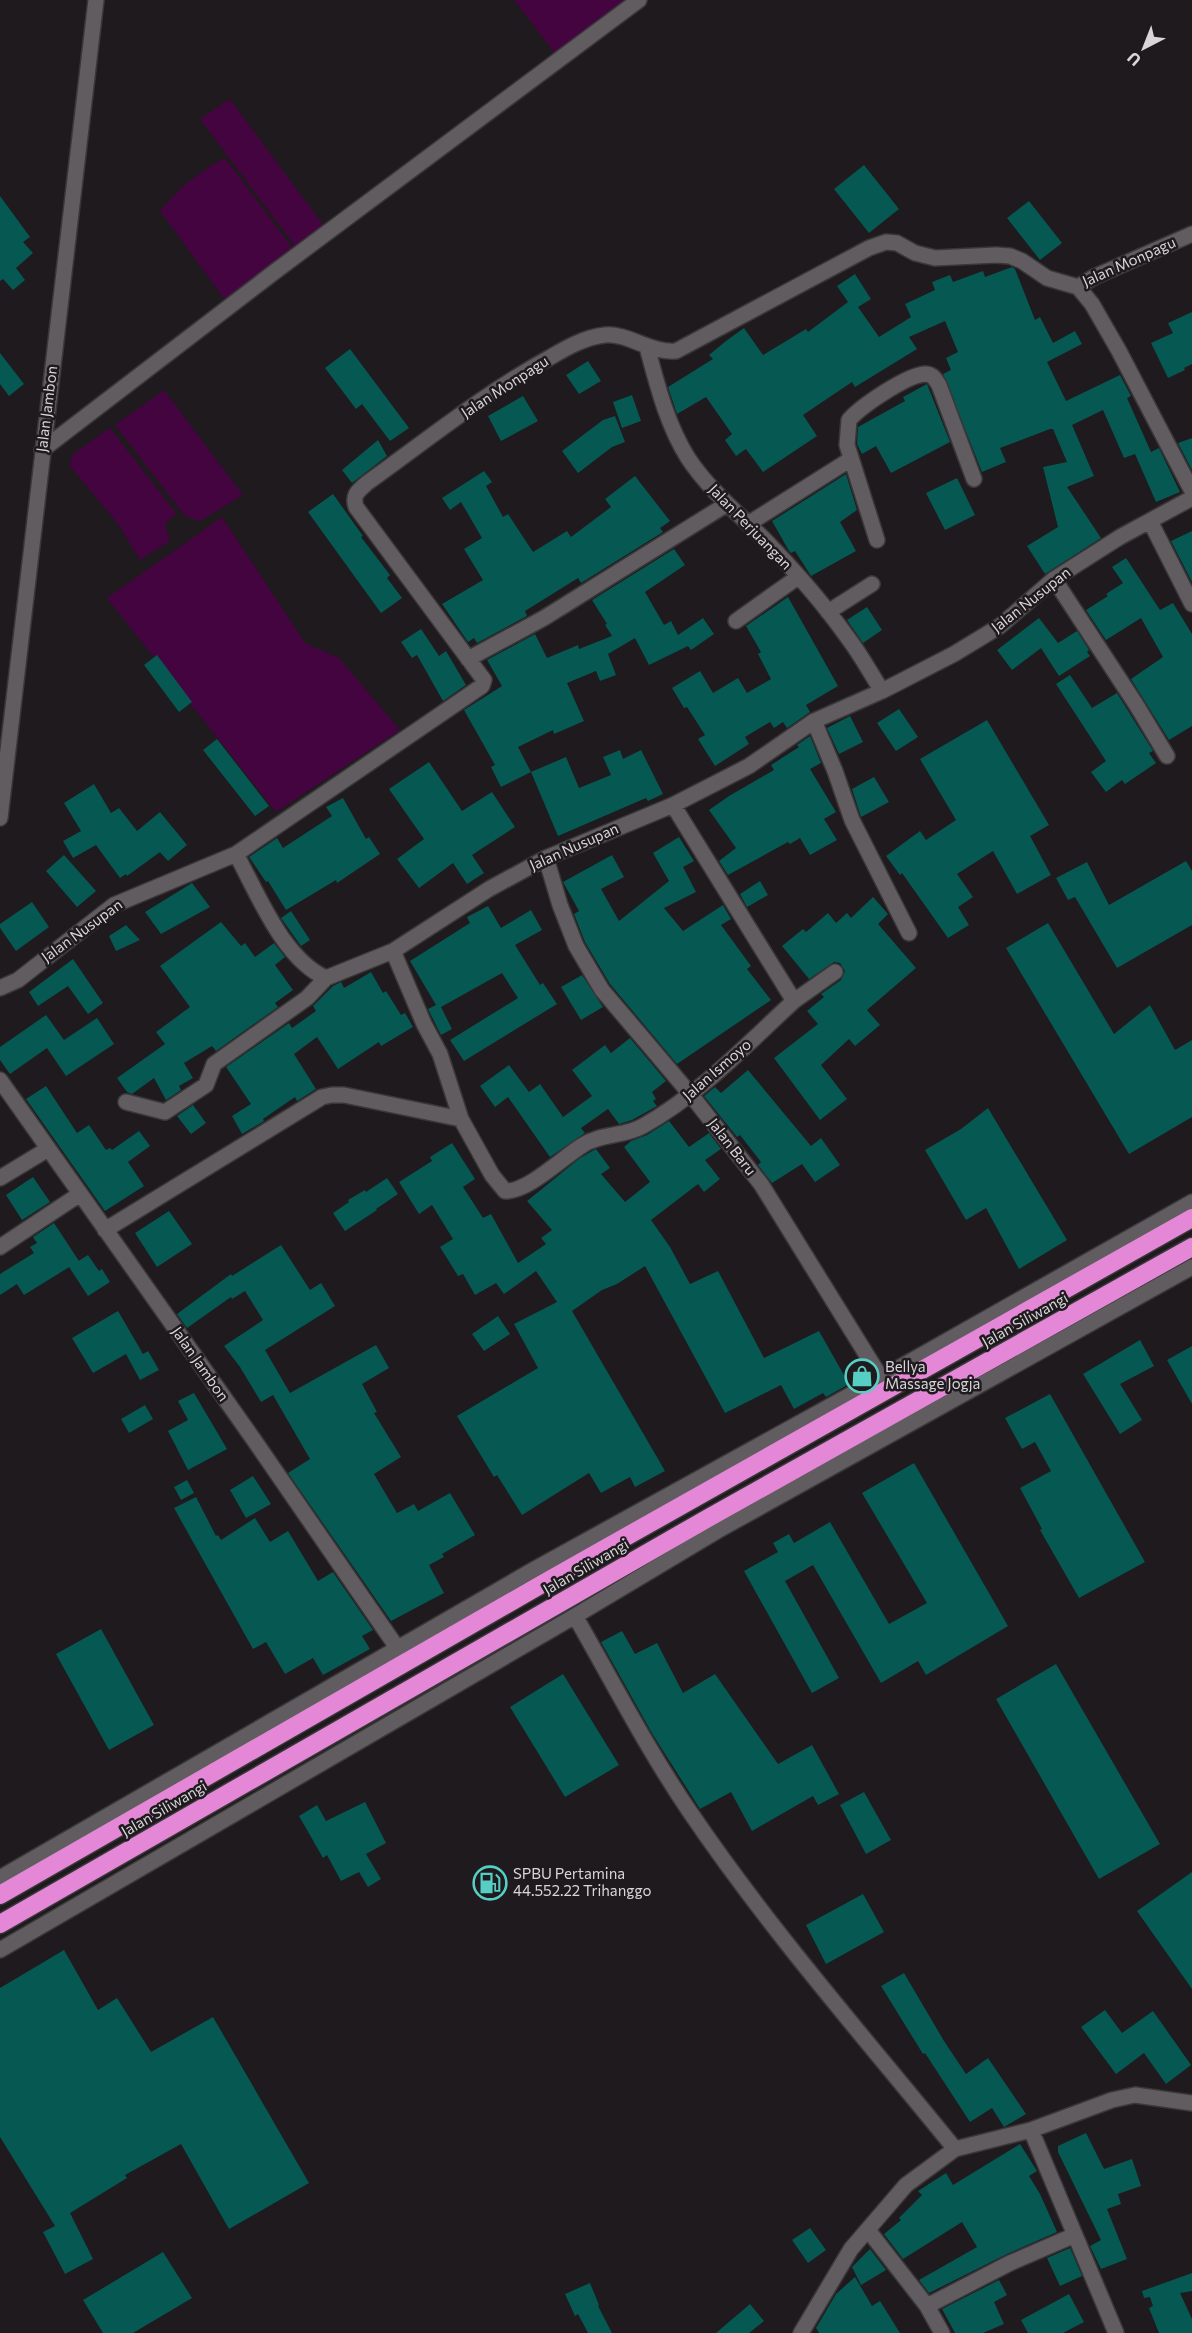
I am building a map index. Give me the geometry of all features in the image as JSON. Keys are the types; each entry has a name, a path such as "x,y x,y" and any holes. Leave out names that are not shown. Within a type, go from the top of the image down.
{"highway":[{"name":"Jalan Siliwangi","path":"0,1895 552,1578 1192,1218"},
{"name":"Jalan Siliwangi","path":"0,1924 713,1524 1192,1246"}],"street":[{"name":"Jalan Jambon","path":"0,818 96,0"},
{"path":"42,450 277,270 639,0"},
{"name":"Jalan Monpagu","path":"236,854 482,686 484,680 356,507 354,500 357,492 516,376 571,346 607,335 666,351 684,347 848,259 886,242 897,243 915,253 935,258 1010,256 1022,261 1047,278 1078,286 1192,234"},
{"path":"1078,286 1092,304 1119,351 1192,491"},
{"name":"Jalan Perjuangan","path":"647,347 658,387 678,439 699,472 798,576 849,638 882,691"},
{"path":"877,540 850,459 847,431 849,420 856,413 885,393 914,377 927,374 934,377 974,478"},
{"path":"748,524 850,459"},
{"name":"Jalan Nusupan","path":"326,978 393,951 489,889 546,858 673,805 749,766 814,722 882,691 954,654 1000,626 1054,579 1120,537 1192,498"},
{"path":"468,659 544,618 727,504"},
{"path":"1150,521 1192,604"},
{"path":"736,621 798,576"},
{"path":"1054,579 1167,756"},
{"path":"828,612 872,584"},
{"path":"814,722 835,771 852,820 909,933"},
{"path":"673,805 795,1001"},
{"path":"126,1102 165,1112 206,1085 214,1064 307,998 326,978 310,971 282,937 236,854"},
{"name":"Jalan Nusupan","path":"0,988 18,980 114,905 236,854"},
{"name":"Jalan Baru","path":"546,858 560,905 576,946 602,990 691,1095 770,1196 881,1378"},
{"name":"Jalan Ismoyo","path":"393,951 424,1024 440,1054 461,1119 492,1175 505,1191 529,1182 582,1145 606,1136 625,1134 643,1126 691,1095 795,1001 835,972"},
{"name":"Jalan Jambon","path":"0,1080 398,1649"},
{"path":"105,1230 322,1097 344,1095 461,1119"},
{"path":"0,1178 48,1149"},
{"path":"0,1247 80,1194"},
{"path":"0,1878 533,1570 881,1378 1192,1202"},
{"path":"0,1950 575,1616 713,1524 1192,1267"},
{"path":"575,1616 638,1730 690,1812 762,1911 955,2149"},
{"path":"801,2333 851,2249 906,2185 955,2149 1031,2130 1112,2100 1135,2095 1189,2103 1192,2119"},
{"path":"1031,2130 1116,2333"},
{"path":"868,2230 927,2306 942,2333"},
{"path":"927,2306 1002,2267 1075,2235"}],"shaded area":[{"path":"514,0 625,0 557,56"},
{"path":"230,99 324,226 296,247 200,119"},
{"path":"225,158 294,250 225,300 160,211 190,181"},
{"path":"164,390 243,495 200,521 185,516 115,425"},
{"path":"110,428 176,513 165,524 170,541 140,560 118,524 69,465 73,454"},
{"path":"222,517 305,643 339,658 400,730 276,812 107,598"}],"building":[{"path":"864,165 899,209 869,233 834,189"},
{"path":"0,196 30,237 23,242 33,253 16,268 25,280 13,290 3,279 0,281"},
{"path":"1029,201 1062,243 1040,260 1007,218"},
{"path":"1012,267 1015,269 1035,320 1040,317 1053,343 1075,331 1082,344 1047,362 1066,401 1120,375 1131,396 1127,398 1151,452 1159,448 1180,492 1156,502 1135,454 1124,458 1103,410 1072,425 1094,476 1067,487 1101,538 1045,574 1027,546 1058,527 1043,467 1067,462 1053,429 1050,429 1000,448 1006,462 982,472 943,374 951,370 946,358 958,352 945,321 909,337 917,349 855,387 852,382 803,415 817,436 763,472 746,449 736,456 725,440 732,434 706,397 677,414 668,387 713,359 709,355 726,341 744,328 763,355 806,329 808,332 848,302 837,286 855,274 871,299 858,307 879,337 911,317 905,304 935,290 932,282 950,275 953,282 983,271 985,277"},
{"path":"1192,312 1192,364 1168,378 1151,343 1173,333 1168,323"},
{"path":"350,349 409,428 390,441 362,404 356,409 325,368"},
{"path":"0,353 24,384 9,396 0,384"},
{"path":"588,361 601,381 579,394 566,375"},
{"path":"927,384 950,442 891,473 876,446 862,454 857,444 858,427 905,401 903,397"},
{"path":"632,395 641,421 622,428 613,402"},
{"path":"523,396 538,421 501,441 488,416"},
{"path":"615,416 625,442 612,447 578,473 562,451 603,420"},
{"path":"1192,438 1192,470 1178,443"},
{"path":"378,440 387,456 352,483 342,470"},
{"path":"484,471 492,482 486,486 503,517 508,514 533,552 567,531 571,537 611,507 605,499 635,476 670,521 660,528 663,532 581,583 578,578 525,611 527,616 477,643 474,638 468,642 442,604 483,580 464,549 482,538 461,502 450,510 442,498"},
{"path":"846,474 857,510 840,522 856,551 811,576 795,551 791,553 789,551 772,521"},
{"path":"957,478 975,515 945,530 926,493"},
{"path":"333,494 363,536 361,537 390,575 387,578 402,598 381,613 308,512"},
{"path":"1192,531 1192,582 1171,541"},
{"path":"674,549 685,565 645,592 664,625 671,621 678,635 703,618 714,634 691,650 688,646 649,665 635,638 608,654 616,675 600,681 596,671 567,683 584,721 554,734 553,730 518,747 531,772 501,787 491,767 495,765 464,710 502,686 487,660 535,634 547,658 578,645 579,649 612,636 592,600"},
{"path":"1126,558 1160,610 1173,603 1192,634 1192,726 1169,740 1131,679 1163,657 1141,618 1106,640 1086,610 1123,583 1112,567"},
{"path":"788,597 838,686 806,705 810,712 787,728 783,722 774,728 770,722 745,737 749,744 715,766 698,739 705,735 672,688 700,671 713,693 738,678 747,693 771,679 758,654 761,652 746,626"},
{"path":"867,607 882,630 863,643 847,620"},
{"path":"1039,618 1058,643 1077,631 1089,650 1087,652 1090,656 1059,676 1041,648 1012,670 997,650"},
{"path":"421,629 439,656 446,651 466,685 443,701 417,655 412,658 401,642"},
{"path":"157,655 192,702 179,712 144,665"},
{"path":"1070,675 1092,708 1117,693 1153,751 1149,753 1156,763 1125,784 1122,780 1106,792 1091,772 1106,761 1056,684"},
{"path":"899,709 918,737 896,751 877,723"},
{"path":"850,716 863,742 839,754 827,728"},
{"path":"987,720 1049,825 1030,836 1051,875 1017,894 993,851 957,874 973,897 958,907 969,925 948,938 902,873 900,875 886,856 920,831 926,840 956,820 920,759"},
{"path":"810,736 821,763 810,769 836,812 824,819 837,840 810,855 800,838 790,844 788,842 728,875 719,861 736,848 709,810 774,770 771,765 799,747 797,745"},
{"path":"217,739 269,806 255,816 203,750"},
{"path":"620,750 623,759 641,750 663,794 648,801 646,798 558,836 531,772 566,757 579,788 611,775 603,757"},
{"path":"429,762 462,811 492,792 515,827 472,855 484,873 467,884 453,863 419,888 397,859 424,839 389,789"},
{"path":"874,777 889,802 861,817 852,789"},
{"path":"94,784 111,813 119,808 137,831 160,812 187,845 168,861 160,852 127,876 126,874 120,878 96,845 73,858 63,841 81,831 64,803"},
{"path":"343,798 366,839 369,837 380,854 337,883 336,880 286,910 268,881 266,882 249,857 277,838 283,848 332,816 326,807"},
{"path":"679,837 694,861 683,867 696,892 664,908 683,931 723,905 731,919 721,925 751,966 747,969 771,1000 677,1064 610,984 585,942 574,914 579,911 563,882 612,855 624,877 601,889 619,921 669,881 653,853"},
{"path":"64,855 96,891 77,907 46,871"},
{"path":"1186,861 1192,871 1192,925 1117,968 1075,897 1068,900 1056,878 1087,862 1109,905"},
{"path":"760,881 768,895 747,907 740,894"},
{"path":"192,883 210,907 161,934 145,912"},
{"path":"873,897 888,914 878,924 916,968 867,1010 880,1025 855,1046 849,1039 821,1065 847,1099 820,1120 774,1058 818,1024 807,1011 824,997 821,994 841,980 845,971 840,963 834,962 809,979 782,946 803,929 806,932 828,913 836,923 847,913 851,918"},
{"path":"32,902 49,927 16,951 0,928 0,924"},
{"path":"488,906 501,928 531,910 542,930 515,945 540,985 543,983 557,1004 464,1061 450,1040 518,998 502,973 441,1007 452,1029 441,1035 428,1009 436,1005 410,961 470,923 467,917"},
{"path":"291,911 310,940 301,946 281,918"},
{"path":"221,922 241,946 245,943 255,957 274,943 285,957 275,965 293,990 275,1003 278,1007 216,1051 212,1046 184,1063 193,1078 179,1086 181,1090 166,1100 154,1078 132,1094 127,1092 117,1078 165,1044 156,1032 190,1007 160,966"},
{"path":"1048,923 1114,1034 1150,1005 1175,1050 1192,1040 1192,1117 1129,1154 1006,948"},
{"path":"126,925 140,940 116,951 109,936"},
{"path":"73,959 103,1003 88,1014 68,986 38,1006 29,992"},
{"path":"371,972 383,993 386,991 401,1015 405,1013 413,1027 381,1046 379,1042 338,1069 317,1037 294,1054 316,1089 297,1101 295,1097 263,1119 264,1121 242,1134 232,1116 251,1104 226,1067 289,1023 292,1028 316,1011 313,1006 333,986 341,982 344,988"},
{"path":"582,975 603,1007 581,1020 561,987"},
{"path":"46,1015 64,1040 97,1018 114,1044 66,1076 47,1048 10,1074 0,1060 0,1047"},
{"path":"630,1038 666,1081 652,1092 656,1099 653,1101 657,1106 632,1120 619,1124 608,1109 581,1128 585,1133 550,1157 508,1097 495,1107 480,1086 509,1065 529,1092 540,1084 563,1117 592,1096 572,1070 605,1045 611,1053"},
{"path":"748,1070 811,1146 821,1138 840,1165 815,1182 802,1164 772,1183 758,1165 761,1162 740,1135 737,1137 704,1096 715,1087 721,1093"},
{"path":"46,1086 77,1133 89,1125 106,1150 110,1148 112,1150 139,1131 150,1146 128,1162 144,1186 105,1211 26,1099"},
{"path":"193,1105 206,1123 191,1134 177,1116"},
{"path":"988,1108 1067,1240 1019,1269 986,1208 966,1220 925,1150 961,1129"},
{"path":"669,1121 689,1147 709,1133 721,1149 705,1160 720,1179 704,1192 698,1184 651,1220 670,1247 690,1284 718,1271 764,1358 819,1331 849,1384 826,1397 823,1393 794,1409 781,1385 725,1413 645,1266 617,1284 602,1290 572,1311 665,1471 635,1487 630,1477 601,1493 589,1473 522,1515 497,1475 494,1477 457,1416 538,1368 514,1324 557,1302 536,1271 504,1294 496,1283 475,1295 463,1274 458,1276 440,1247 453,1239 432,1205 419,1214 399,1182 432,1161 430,1157 452,1143 475,1179 463,1187 483,1218 491,1214 518,1263 546,1244 541,1238 552,1230 527,1201 580,1158 596,1149 610,1168 601,1174 625,1202 650,1182 624,1147"},
{"path":"33,1177 50,1202 22,1220 6,1195"},
{"path":"387,1178 398,1194 345,1231 333,1213 349,1202 348,1200 365,1190 366,1192"},
{"path":"169,1211 192,1244 157,1267 135,1233"},
{"path":"54,1223 79,1261 24,1295 17,1284 0,1295 0,1274 34,1253 30,1247 37,1243 33,1237"},
{"path":"281,1245 310,1290 321,1283 335,1306 265,1350 290,1393 376,1345 389,1368 362,1384 377,1412 374,1413 401,1457 374,1474 397,1513 414,1504 418,1511 450,1493 475,1535 442,1554 444,1557 429,1565 444,1593 391,1621 288,1473 310,1459 273,1395 261,1402 224,1346 263,1320 245,1291 232,1299 231,1297 187,1328 177,1314 231,1274 232,1276"},
{"path":"88,1255 99,1271 102,1269 110,1282 88,1296 69,1267"},
{"path":"118,1311 143,1354 148,1351 159,1370 140,1380 126,1354 93,1373 72,1338"},
{"path":"498,1316 510,1334 484,1351 472,1334"},
{"path":"1140,1340 1154,1366 1120,1384 1142,1420 1120,1434 1083,1374"},
{"path":"1192,1346 1192,1404 1167,1360"},
{"path":"194,1393 227,1449 188,1470 168,1431 188,1420 178,1401"},
{"path":"1050,1394 1145,1562 1079,1598 1040,1530 1042,1529 1020,1488 1051,1471 1035,1442 1022,1449 1005,1418"},
{"path":"145,1405 153,1419 129,1433 121,1419"},
{"path":"914,1463 1008,1626 926,1675 918,1661 881,1683 813,1565 785,1581 839,1678 812,1693 744,1571 778,1552 773,1543 789,1534 794,1543 830,1522 889,1624 927,1603 862,1493"},
{"path":"253,1476 271,1504 246,1518 230,1490"},
{"path":"187,1480 194,1493 181,1500 174,1487"},
{"path":"196,1497 216,1536 218,1535 221,1540 255,1518 270,1542 288,1531 318,1581 333,1572 373,1630 362,1636 370,1649 323,1675 313,1658 285,1674 266,1642 253,1649 174,1508"},
{"path":"101,1629 154,1725 109,1750 56,1654"},
{"path":"622,1631 635,1654 657,1643 683,1693 715,1674 778,1764 812,1745 839,1794 818,1805 813,1796 752,1831 731,1792 700,1809 653,1735 601,1642"},
{"path":"1056,1664 1160,1844 1099,1879 996,1699"},
{"path":"563,1674 619,1765 565,1797 510,1707"},
{"path":"864,1792 891,1840 866,1854 840,1805"},
{"path":"365,1802 386,1843 366,1854 381,1879 368,1887 359,1872 341,1881 327,1855 323,1858 299,1816 317,1805 326,1821"},
{"path":"1192,1872 1192,1989 1137,1911"},
{"path":"863,1894 884,1932 826,1964 806,1925"},
{"path":"64,1950 98,2010 117,1998 151,2052 213,2017 309,2183 229,2229 181,2144 125,2175 127,2178 70,2213 93,2259 65,2274 43,2232 55,2226 0,2137 0,1988"},
{"path":"904,1973 966,2074 988,2058 1026,2114 1004,2127 992,2108 970,2122 925,2053 923,2054 881,1986"},
{"path":"1105,2010 1122,2033 1153,2011 1191,2065 1166,2084 1144,2053 1116,2074 1081,2027"},
{"path":"1086,2133 1104,2169 1132,2159 1141,2186 1118,2194 1121,2204 1107,2209 1127,2259 1101,2269 1090,2246 1101,2240 1058,2152 1058,2146"},
{"path":"1020,2144 1037,2171 1029,2176 1057,2232 929,2293 919,2280 977,2247 962,2222 903,2259 884,2234 901,2220 899,2218 922,2195 918,2191 946,2173 953,2185"},
{"path":"810,2228 826,2250 808,2263 792,2240"},
{"path":"1070,2248 1082,2276 1060,2286 1047,2258"},
{"path":"870,2249 886,2270 861,2285 852,2267"},
{"path":"163,2252 192,2298 133,2333 103,2333 83,2300"},
{"path":"1192,2273 1192,2291 1180,2293 1192,2319 1192,2333 1159,2333 1149,2308 1153,2306 1150,2297 1144,2298 1142,2291"},
{"path":"855,2277 872,2306 880,2301 900,2333 819,2333 816,2328 836,2294"},
{"path":"999,2280 1007,2295 994,2302 1004,2324 983,2333 955,2333 942,2309"},
{"path":"590,2283 598,2306 612,2333 588,2333 578,2314 575,2316 565,2294"},
{"path":"1069,2294 1084,2322 1063,2333 1028,2333 1021,2320"},
{"path":"750,2304 764,2321 749,2333 716,2333"}],"place":[{"name":"Bellya Massage Jogja","path":"862,1376"},
{"name":"SPBU Pertamina 44.552.22 Trihanggo","path":"490,1883"}]}
